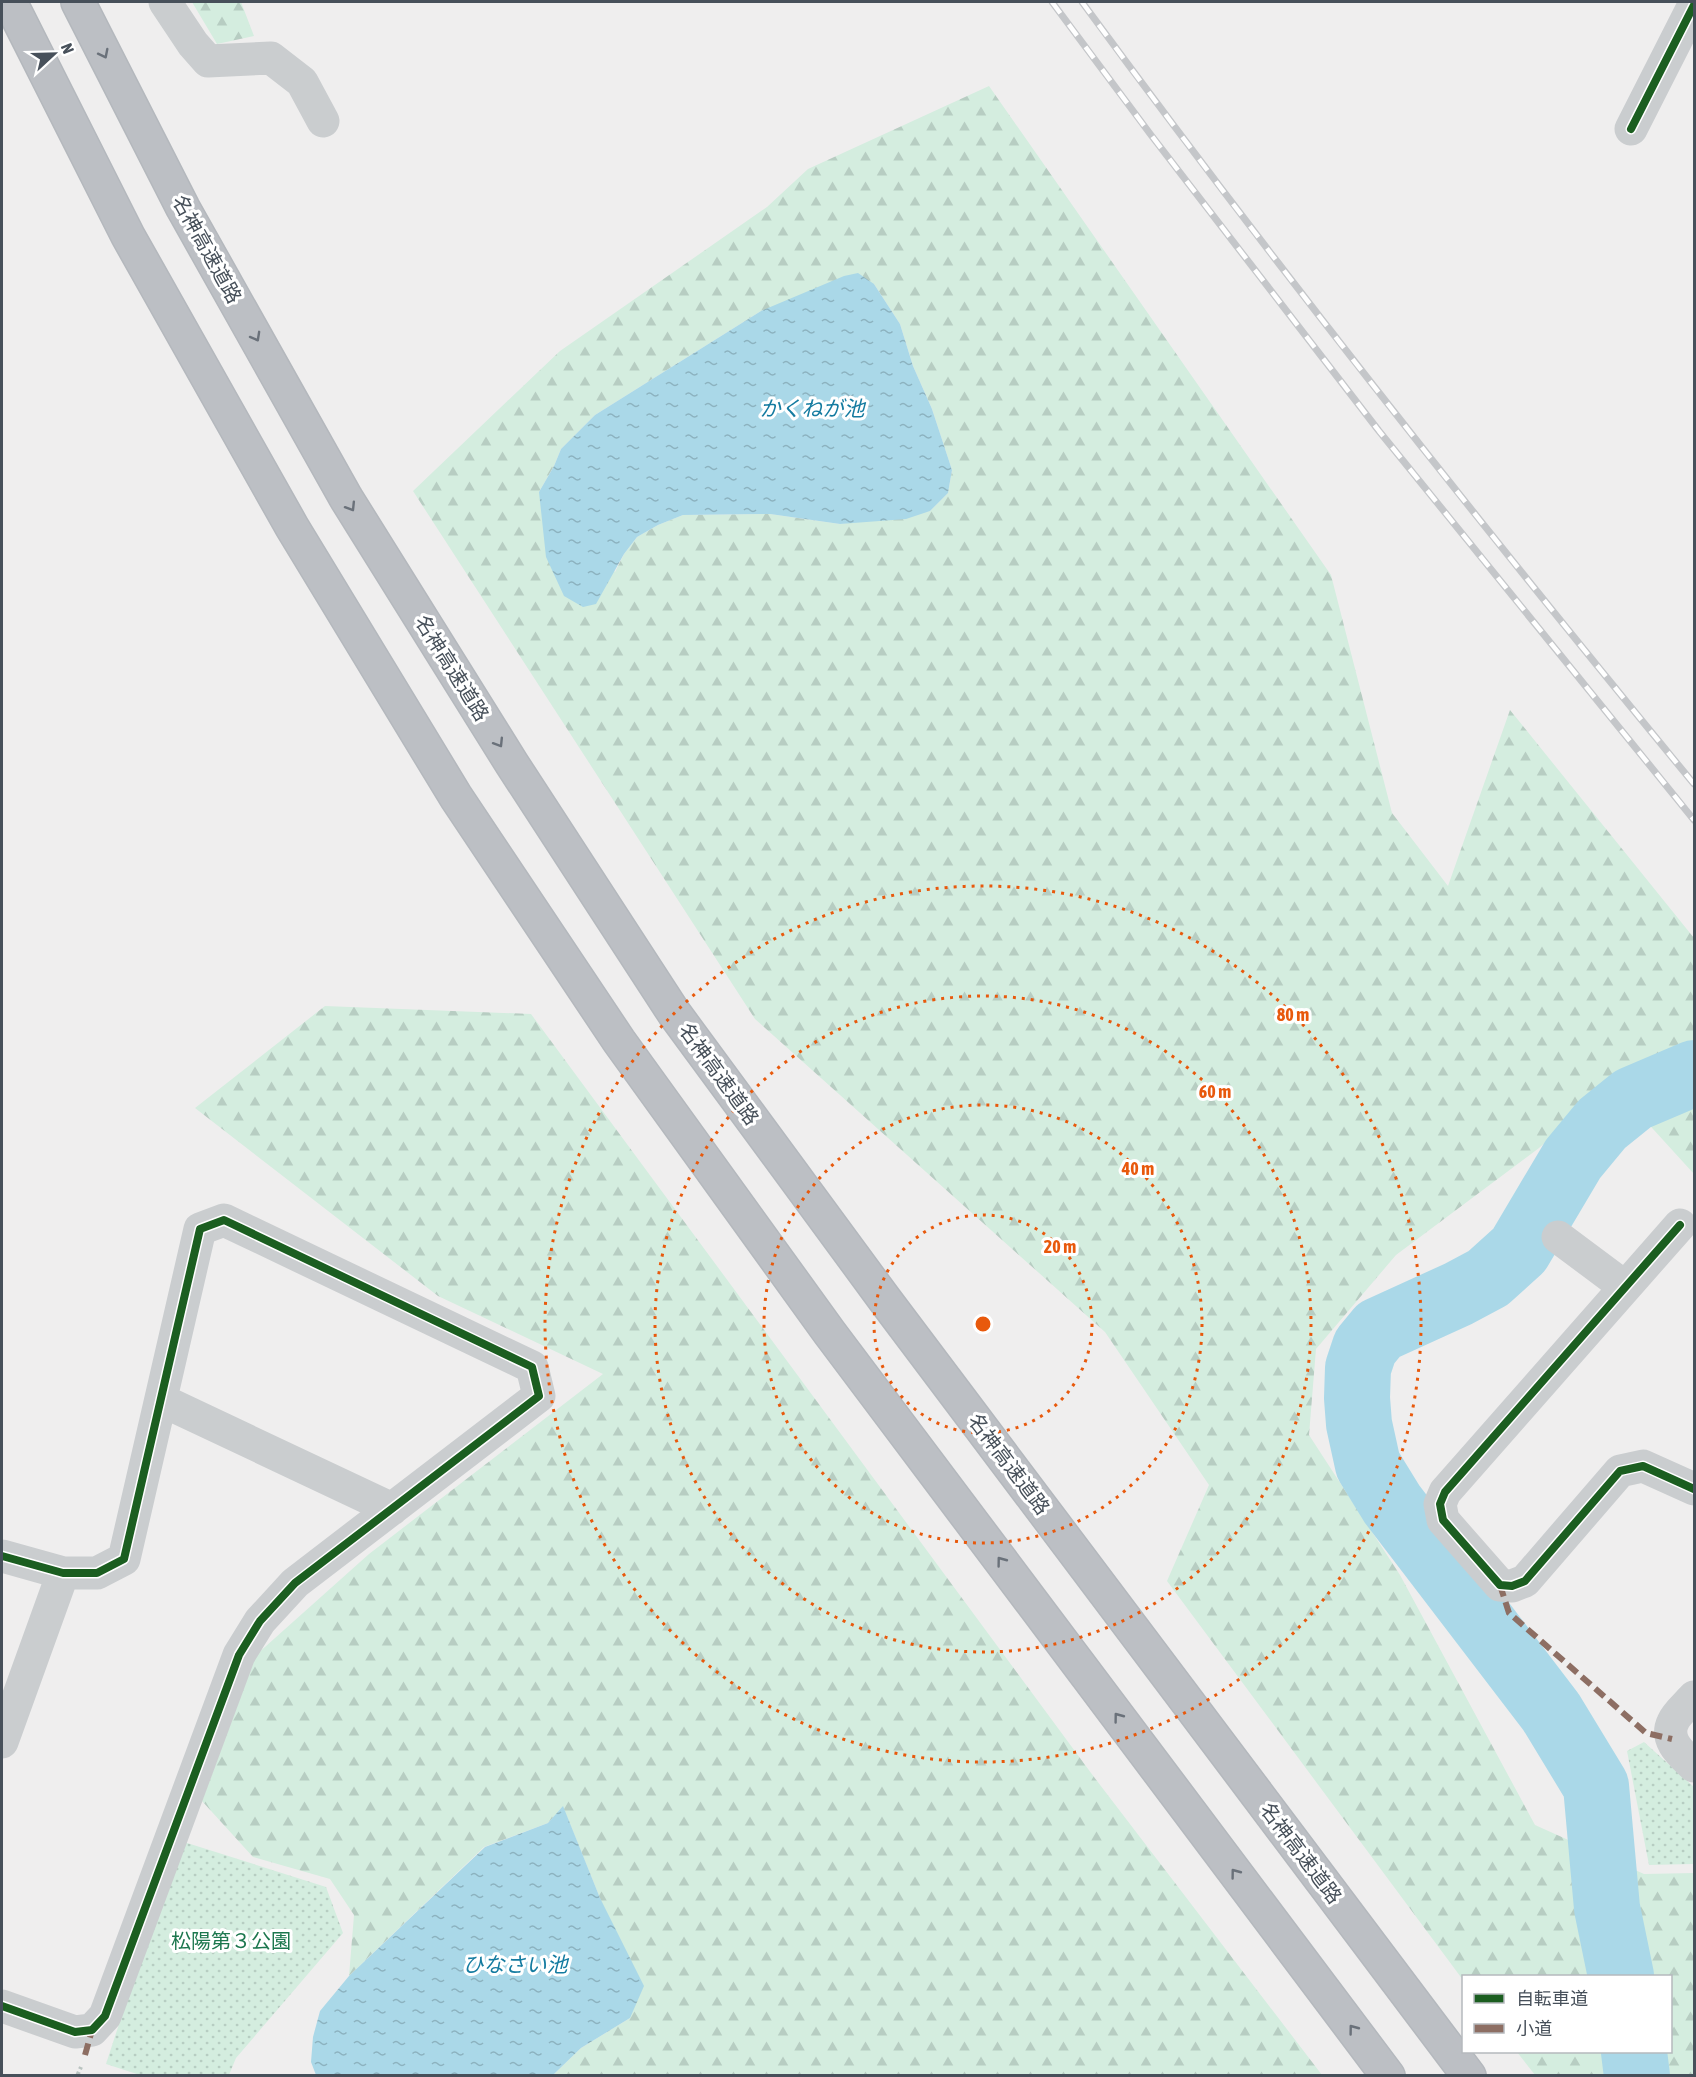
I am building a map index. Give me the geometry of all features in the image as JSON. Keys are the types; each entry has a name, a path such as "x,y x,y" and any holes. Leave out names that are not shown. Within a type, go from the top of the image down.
{"highway":[{"path":"10,2 146,267 292,526 463,807 619,1041 829,1332 1388,2076"},
{"name":"名神高速道路","path":"78,2 183,208 346,498 512,764 674,1013 885,1300 1469,2076"}],"street":[{"path":"165,2 193,44 208,61 271,58 302,82 323,121"},
{"path":"1631,129 1684,51 1695,5"},
{"path":"2,1556 63,1573 97,1573 124,1559 200,1229 224,1220 532,1367 539,1396 295,1583 260,1621 239,1655 105,2016 92,2030 75,2032 2,2006"},
{"path":"1680,1225 1445,1492 1440,1504 1443,1520 1500,1585 1512,1586 1525,1581 1620,1471 1642,1466 1695,1489"},
{"path":"1558,1237 1625,1287"},
{"path":"161,1400 392,1509"},
{"path":"2,1742 63,1573"},
{"path":"1695,1697 1672,1723 1672,1739 1676,1748 1695,1766"}],"green space":[{"path":"192,2 241,2 254,36 217,44"},
{"path":"989,86 1331,575 1392,813 1448,886 1510,710 1694,938 1694,1174 1612,1084 1539,1148 1396,1255 1316,1349 1309,1435 1400,1575 1535,1825 1644,1874 1694,1873 1694,2075 1535,2075 1518,2053 1672,2053 1672,1975 1462,1975 1462,1979 1167,1581 1209,1485 1105,1332 755,1019 413,491 560,351 767,207 808,169","holes":["874,284 900,324 913,366 932,409 952,470 948,493 930,511 840,524 770,514 683,515 637,537 624,554 615,572 539,492 561,449 595,415 761,311"]},
{"path":"325,1006 531,1014 1094,1777 1322,2075 553,2075 581,2048 630,2018 600,1898 563,1807 548,1823 484,1847 349,1976 354,1915 330,1879 253,1857 202,1801 256,1655 369,1554 603,1374 438,1296 195,1108"},
{"path":"1644,1742 1694,1787 1694,1864 1649,1865 1627,1751"},
{"name":"松陽第３公園","path":"184,1842 326,1887 343,1933 236,2058 229,2075 140,2075 106,2064 145,1944"}],"water":[{"name":"かくねが池","path":"858,273 874,284 900,324 913,366 932,409 952,470 948,493 930,511 906,519 840,524 770,514 683,515 637,537 624,554 596,604 583,607 564,596 546,557 539,492 561,449 595,415 761,311 844,276"},
{"name":"ひなさい池","path":"563,1806 600,1898 644,1986 630,2018 581,2048 553,2075 316,2075 311,2062 313,2037 320,2011 349,1976 485,1847 548,1823"}],"waterway":[{"path":"1621,1975 1607,1908 1596,1786 1551,1712 1392,1504 1368,1465 1359,1424 1358,1368 1365,1347 1379,1330 1488,1278 1519,1250 1573,1159 1602,1124 1633,1099 1694,1073"},
{"path":"1634,2053 1637,2076"}],"railway":[{"path":"1052,2 1151,135 1379,431 1694,820"},
{"path":"1082,2 1306,300 1537,592 1694,784"}],"marked path":[{"path":"1500,1585 1509,1613 1646,1733 1672,1739"},
{"path":"85,2055 92,2030"}],"cycle path":[{"path":"1631,129 1694,5"},
{"path":"2,1556 63,1573 97,1573 124,1559 200,1229 224,1220 532,1367 539,1396 295,1583 260,1621 239,1655 105,2016 92,2030 75,2032 2,2006"},
{"path":"1680,1225 1445,1492 1440,1504 1443,1520 1500,1585 1512,1586 1525,1581 1620,1471 1643,1466 1694,1489"}]}
